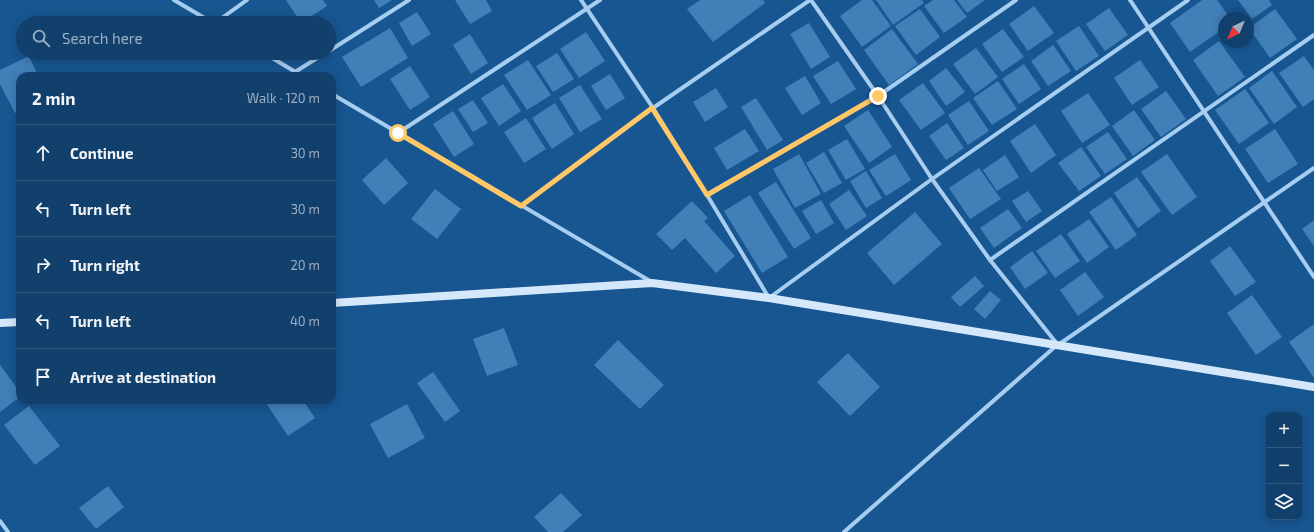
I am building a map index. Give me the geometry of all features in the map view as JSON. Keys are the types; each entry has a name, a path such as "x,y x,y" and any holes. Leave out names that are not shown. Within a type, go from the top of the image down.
{"main road":[{"path":"336,302 652,283 769,298 1314,387"},
{"path":"0,323 16,322"}],"street":[{"path":"174,0 202,16"},
{"path":"224,16 248,0"},
{"path":"336,46 409,0"},
{"path":"581,0 707,195 769,298 932,179 1188,0"},
{"path":"398,133 600,0"},
{"path":"521,206 652,108 810,0 878,96 932,179 990,260 1058,345"},
{"path":"707,195 878,96 1016,0"},
{"path":"1130,0 1314,277"},
{"path":"990,260 1314,35"},
{"path":"275,60 295,72 314,60"},
{"path":"336,96 652,283"},
{"path":"844,532 1058,345 1314,168"},
{"path":"0,521 8,532"}],"building":[{"path":"286,0 323,0 327,6 312,16 296,16"},
{"path":"374,0 392,0 379,8"},
{"path":"455,0 486,0 492,11 470,24"},
{"path":"700,0 763,0 765,3 713,42 687,9"},
{"path":"862,0 872,0 891,26 862,47 840,16"},
{"path":"876,0 922,0 924,3 893,25"},
{"path":"933,0 954,0 967,17 944,33 924,6"},
{"path":"957,0 985,0 967,13"},
{"path":"1202,0 1217,0 1226,12 1218,12 1218,32 1190,52 1170,23"},
{"path":"1238,0 1269,0 1272,5 1254,18 1254,12 1247,12"},
{"path":"1034,6 1054,33 1028,51 1009,24"},
{"path":"1109,8 1128,35 1105,51 1086,24"},
{"path":"920,9 940,37 916,55 895,26"},
{"path":"1275,9 1297,39 1270,58 1254,35 1254,24"},
{"path":"417,12 431,34 412,46 399,23"},
{"path":"809,23 830,57 811,69 790,34"},
{"path":"1079,26 1099,56 1076,71 1056,41"},
{"path":"390,28 408,58 361,87 342,57"},
{"path":"892,29 918,64 889,85 864,50"},
{"path":"1003,29 1024,57 1002,72 982,44"},
{"path":"586,32 605,61 579,78 560,49"},
{"path":"470,34 488,63 471,74 453,45"},
{"path":"1218,42 1218,48 1224,48 1245,77 1218,96 1193,60"},
{"path":"1053,45 1071,71 1048,86 1031,61"},
{"path":"976,48 998,77 975,94 953,64"},
{"path":"557,53 574,79 553,92 536,66"},
{"path":"1304,56 1314,70 1314,99 1303,107 1279,73"},
{"path":"21,60 31,60 36,72 16,72 15,113 0,84 0,70"},
{"path":"528,60 551,95 527,110 504,75"},
{"path":"1140,60 1159,87 1132,105 1114,78"},
{"path":"838,61 856,89 831,104 813,76"},
{"path":"1024,64 1041,89 1019,104 1002,79"},
{"path":"410,66 430,97 410,110 390,79"},
{"path":"946,68 965,92 946,106 929,81"},
{"path":"1272,71 1297,107 1274,124 1249,88"},
{"path":"610,74 625,98 606,110 591,86"},
{"path":"805,76 821,103 802,115 785,88"},
{"path":"998,81 1017,109 992,125 973,98"},
{"path":"923,83 945,113 921,130 899,100"},
{"path":"503,84 521,111 499,126 481,98"},
{"path":"580,85 602,119 580,132 559,98"},
{"path":"716,88 728,107 705,122 693,102"},
{"path":"1245,89 1269,123 1239,144 1215,110"},
{"path":"1166,91 1186,119 1161,137 1141,109"},
{"path":"1088,93 1110,125 1082,143 1061,111"},
{"path":"756,98 783,140 767,150 741,107"},
{"path":"473,100 488,123 473,132 458,109"},
{"path":"969,101 989,131 968,145 948,115"},
{"path":"555,103 574,134 552,149 532,118"},
{"path":"868,110 892,147 869,163 844,126"},
{"path":"1134,110 1155,140 1133,156 1112,126"},
{"path":"453,111 474,144 454,157 433,124"},
{"path":"526,118 546,149 524,163 504,132"},
{"path":"947,123 964,148 946,160 929,136"},
{"path":"1035,124 1056,155 1031,173 1010,141"},
{"path":"745,129 759,151 727,170 714,148"},
{"path":"1275,129 1298,164 1268,183 1245,149"},
{"path":"1108,132 1127,159 1105,174 1086,147"},
{"path":"847,139 865,169 846,180 828,150"},
{"path":"1081,147 1101,176 1079,191 1058,163"},
{"path":"824,152 842,183 824,193 806,163"},
{"path":"799,154 821,194 795,208 773,169"},
{"path":"895,154 911,180 886,196 869,170"},
{"path":"1167,154 1197,197 1172,215 1141,172"},
{"path":"1005,155 1019,177 997,191 983,170"},
{"path":"386,158 408,183 384,205 362,180"},
{"path":"979,168 1001,199 970,219 949,188"},
{"path":"866,171 882,198 866,208 850,181"},
{"path":"1137,177 1161,211 1138,228 1114,193"},
{"path":"776,182 811,238 794,249 758,193"},
{"path":"435,189 461,209 437,239 411,219"},
{"path":"849,190 867,216 846,230 829,204"},
{"path":"1028,191 1042,211 1026,222 1012,201"},
{"path":"750,195 788,257 762,273 724,211"},
{"path":"1111,197 1137,235 1116,250 1089,212"},
{"path":"821,200 834,223 816,234 802,211"},
{"path":"692,201 708,218 704,221 735,256 716,273 685,238 672,250 656,234"},
{"path":"1008,209 1022,228 994,248 980,228"},
{"path":"915,212 942,244 894,285 867,253"},
{"path":"1089,219 1109,247 1087,263 1067,234"},
{"path":"1314,220 1314,246 1302,229"},
{"path":"1061,234 1080,261 1055,278 1036,251"},
{"path":"1230,246 1256,282 1235,296 1210,261"},
{"path":"1032,251 1048,273 1025,289 1010,267"},
{"path":"1085,272 1104,297 1078,316 1060,290"},
{"path":"975,276 984,286 960,307 951,297"},
{"path":"990,291 1001,300 985,319 974,309"},
{"path":"1252,295 1282,337 1256,355 1227,313"},
{"path":"1314,324 1314,378 1289,342"},
{"path":"504,328 518,365 487,376 473,339"},
{"path":"618,340 664,385 640,409 594,365"},
{"path":"848,353 880,387 850,416 817,382"},
{"path":"0,365 16,387 16,400 0,412"},
{"path":"433,372 460,411 445,422 417,383"},
{"path":"267,404 306,404 315,418 288,436"},
{"path":"407,404 425,438 388,458 370,424"},
{"path":"29,406 60,446 35,465 4,425"},
{"path":"108,486 124,507 96,529 79,508"},
{"path":"561,493 582,515 563,532 548,532 534,517"}],"route":[{"path":"398,133 521,206 652,108 707,195 878,96"}]}
